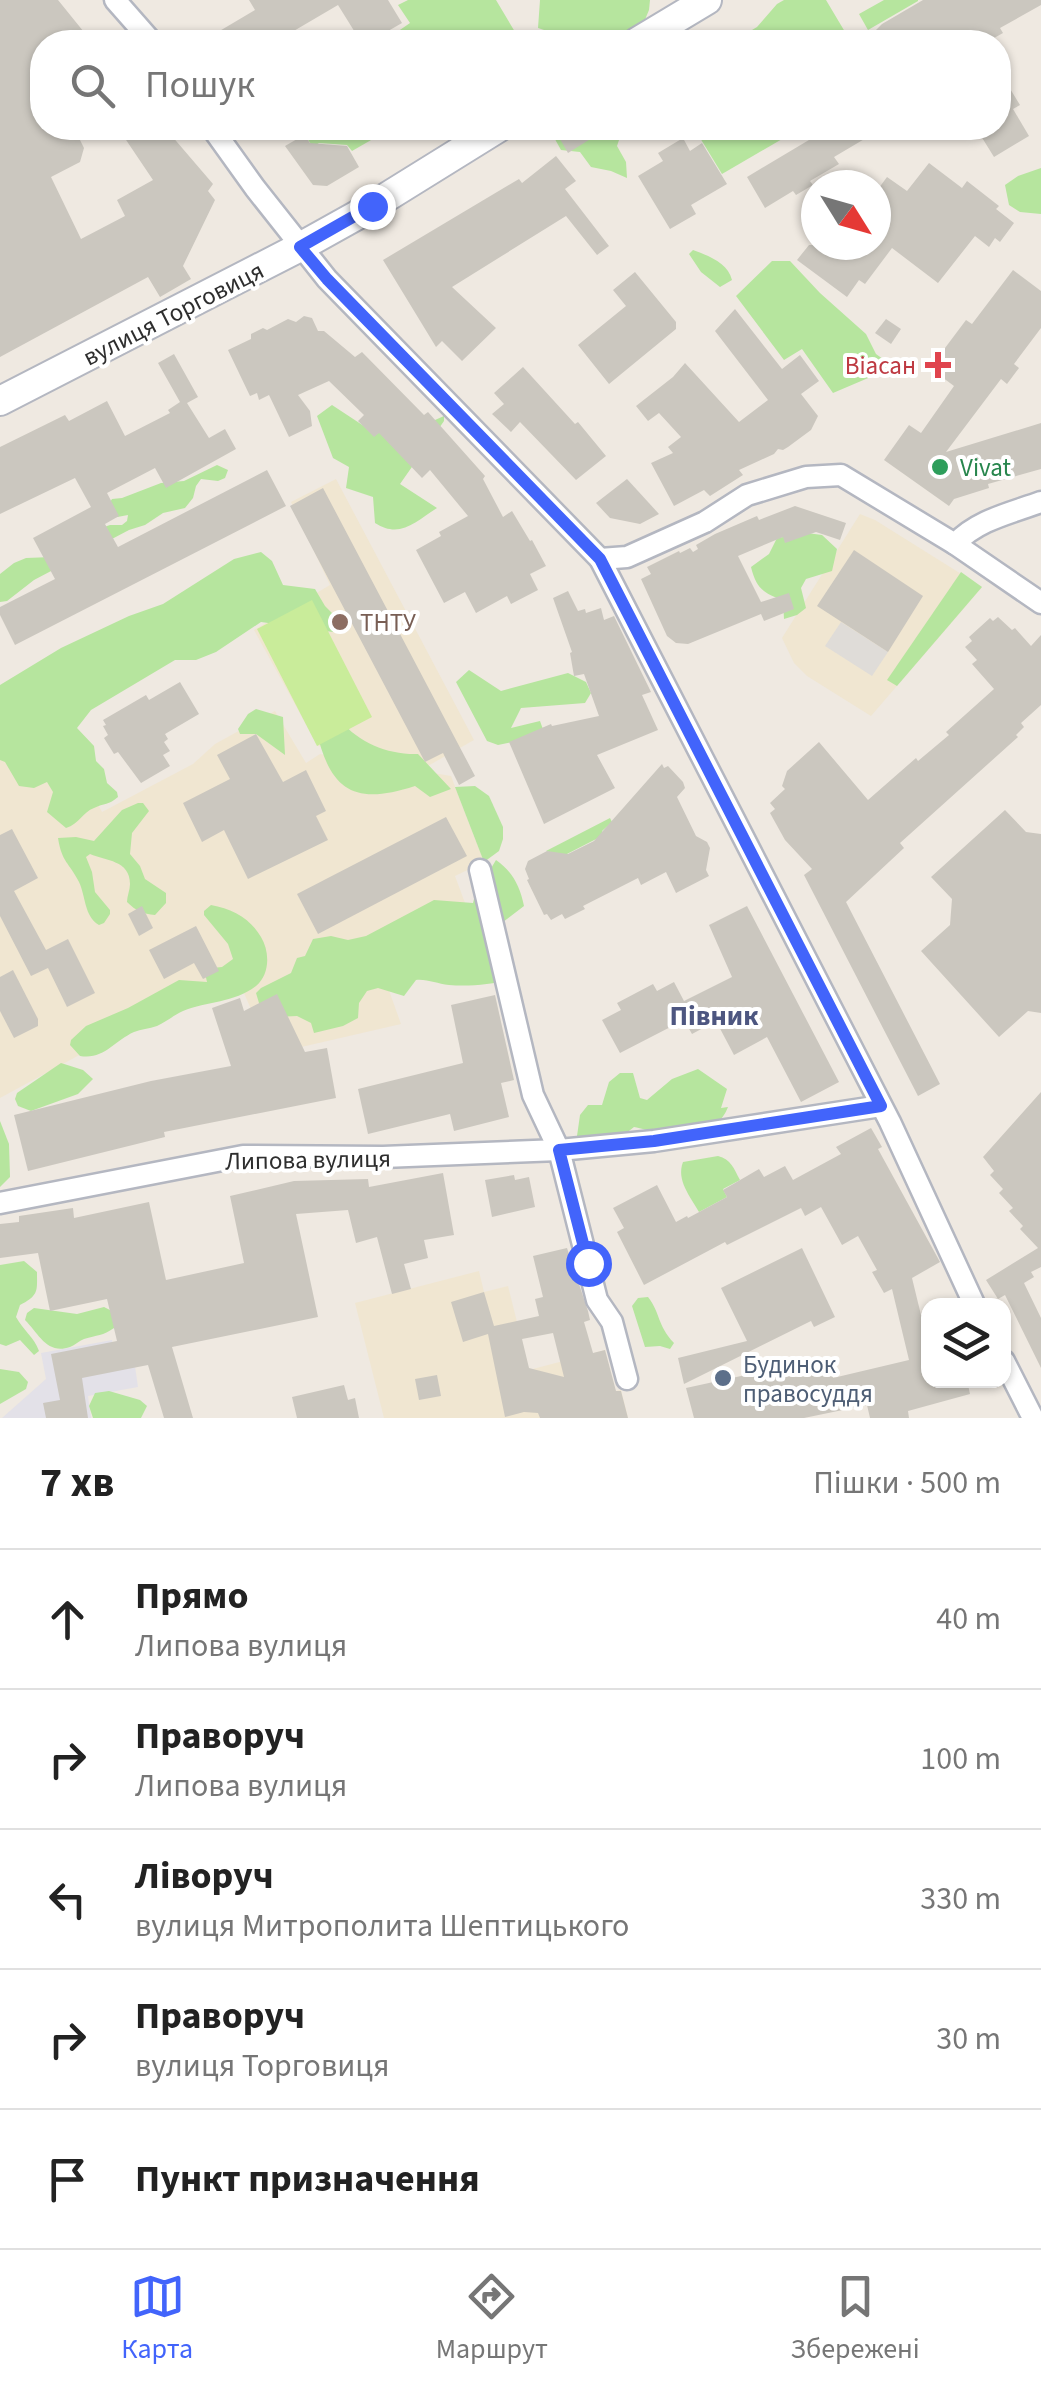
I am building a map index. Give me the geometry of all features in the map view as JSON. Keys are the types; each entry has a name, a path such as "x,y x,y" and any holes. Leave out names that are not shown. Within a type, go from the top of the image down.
{"main road":[{"path":"657,30 708,0"},
{"name":"вулиця Торговиця","path":"0,401 300,247 478,140"}],"street":[{"path":"115,0 141,30"},
{"path":"221,140 327,279 600,559 881,1106 970,1298"},
{"path":"600,559 627,557 705,522 747,495 806,477 840,475 955,544 1041,603"},
{"path":"955,544 978,525 1041,502"},
{"path":"480,870 533,1095 559,1150 596,1300 612,1322 627,1379"},
{"name":"Липова вулиця","path":"0,1203 243,1156 383,1157 559,1150 654,1141 881,1106"},
{"path":"1011,1375 1033,1418"}],"shaded area":[{"name":"ТНТУ","path":"336,479 474,740 426,767 318,746 254,630 330,585 291,502"},
{"path":"860,514 982,587 871,716 807,676 794,663 782,638"},
{"path":"841,622 888,652 872,676 825,646"},
{"path":"50,710 102,812 193,764 215,744 275,711 306,763 320,754 451,776 484,862 455,876 481,946 386,982 401,1024 271,1054 243,991 194,993 0,1098 0,736"},
{"path":"479,1271 484,1292 508,1286 529,1370 605,1350 615,1391 621,1390 628,1418 384,1418 355,1303"},
{"path":"112,1340 114,1355 133,1352 138,1387 88,1396 91,1418 2,1418 46,1379 41,1353"}],"green space":[{"path":"408,0 496,0 514,30 400,30 410,23 398,5"},
{"path":"540,0 650,0 644,22 628,30 538,28"},
{"path":"784,0 826,0 844,30 752,30"},
{"path":"884,0 918,1 868,30 859,14"},
{"path":"308,140 371,140 352,151 347,145 319,143 313,147"},
{"path":"555,140 619,140 617,146 626,162 627,178 591,167 580,152 561,150"},
{"path":"701,140 780,140 722,174"},
{"path":"1041,168 1041,214 1020,212 1009,205 1005,185"},
{"path":"693,250 722,265 732,280 720,287 701,272 689,254"},
{"path":"772,261 790,261 866,334 876,354 894,367 833,393 802,349 784,360 736,296"},
{"path":"332,405 376,434 411,419 435,420 444,416 400,484 437,508 400,529 375,523 373,497 346,488 349,467 333,458 317,416"},
{"path":"217,465 228,470 225,478 201,479 185,508 163,513 129,530 0,602 0,574 14,563 26,558 52,557 98,529 127,521 128,515 112,518 105,510 112,499 161,483 184,481"},
{"path":"822,535 837,549 832,571 806,579 801,588 806,608 784,619 783,600 762,589 751,567 769,554 777,538"},
{"path":"261,552 272,561 283,585 315,589 337,618 337,629 333,632 261,622 216,652 196,660 175,660 91,710 77,728 94,746 96,761 118,797 90,810 66,828 47,812 53,792 47,782 34,788 19,786 0,760 0,685 61,648 163,604 234,559"},
{"path":"961,572 982,587 897,686 887,680"},
{"path":"312,600 372,717 317,746 257,629"},
{"path":"469,670 501,691 568,673 586,682 591,693 585,703 521,708 511,728 540,721 545,735 498,745 487,741 456,682"},
{"path":"256,709 283,717 285,755 256,734 240,734 238,729"},
{"path":"341,721 375,746 418,754 451,789 430,797 415,786 376,794 348,788 329,767 316,729"},
{"path":"475,786 489,796 503,827 499,851 484,862 455,787"},
{"path":"138,803 149,811 132,833 130,854 145,879 166,893 166,903 155,915 137,910 127,902 130,884 126,870 90,854 86,857 95,892 110,910 99,925 88,911 58,838 94,841 122,810"},
{"path":"610,818 612,822 602,831 604,835 563,856 546,851"},
{"path":"496,860 514,880 524,906 487,931 489,940 513,962 517,977 466,986 416,980 404,996 378,988 367,991 359,1003 358,1018 314,1033 311,1023 297,1016 262,1013 256,993 291,973 297,958 305,956 313,939 366,936 434,900 473,903"},
{"path":"211,905 240,915 261,937 267,963 261,981 239,996 192,1008 157,1026 134,1032 102,1053 80,1056 70,1045 71,1040 86,1026 179,980 207,982 205,973 233,959 228,944 204,915"},
{"path":"61,1063 83,1070 93,1079 78,1094 31,1111 18,1106 17,1093"},
{"path":"698,1069 727,1089 721,1108 728,1107 726,1112 703,1133 687,1137 634,1127 613,1141 600,1144 577,1136 580,1115 588,1105 602,1105 609,1082 620,1073 633,1073 640,1098 647,1100 672,1079"},
{"path":"0,1121 9,1144 10,1177 0,1187"},
{"path":"718,1156 729,1162 740,1180 723,1189 727,1197 699,1212 683,1182 683,1162"},
{"path":"24,1261 37,1272 37,1288 20,1305 16,1317 37,1346 39,1351 34,1355 20,1340 6,1346 0,1344 0,1265"},
{"path":"648,1297 674,1343 670,1349 645,1347 632,1306 638,1298"},
{"path":"104,1307 114,1312 114,1328 62,1349 49,1346 25,1320 34,1308 77,1314"},
{"path":"0,1369 19,1372 28,1382 26,1389 0,1404"},
{"path":"109,1391 140,1400 147,1406 141,1418 93,1418 89,1406 95,1393"}],"building":[{"path":"0,0 58,0 82,30 30,30 30,140 80,140 84,148 80,162 51,177 81,239 125,216 117,200 153,180 126,140 175,140 213,184 208,191 215,200 183,266 191,279 160,297 148,277 0,357"},
{"path":"249,0 388,0 402,23 390,30 354,30 338,5 295,30 221,30 255,10"},
{"path":"923,0 1041,0 1041,5 1001,30 876,30"},
{"path":"1011,90 1020,105 1013,109 1029,136 994,157 983,140 1011,140"},
{"path":"295,140 308,140 347,146 359,167 327,186 313,185 285,146"},
{"path":"561,140 589,140 568,153"},
{"path":"680,140 684,140 690,151 702,143 727,184 691,205 696,214 670,229 638,176 663,161 658,153"},
{"path":"809,140 863,140 834,157 839,164 829,170 801,170 801,192 796,195 793,191 765,208 747,177"},
{"path":"556,156 576,181 565,189 609,246 597,255 566,216 452,287 496,328 462,361 442,341 436,347 383,260 519,179 522,183"},
{"path":"929,163 962,188 967,181 1014,223 1000,242 995,238 989,247 975,236 938,283 891,249 891,180 907,191"},
{"path":"801,255 801,260 883,260 865,284 859,280 847,297 797,260"},
{"path":"1013,270 1041,291 1041,328 1014,364 1019,368 1007,384 1001,379 946,452 1041,423 1041,469 988,484 989,488 954,499 949,506 884,460 909,425 921,433 954,386 930,368 966,320 972,324"},
{"path":"635,272 676,322 676,329 609,384 578,345 626,306 613,290"},
{"path":"735,309 782,369 800,355 819,381 801,394 818,416 811,430 783,450 739,470 743,475 710,496 704,490 674,506 651,463 673,453 668,447 681,437 659,413 648,421 636,406 685,363 739,422 768,400 715,331"},
{"path":"304,316 312,318 318,331 324,331 355,357 362,352 424,415 428,412 485,476 483,479 503,517 512,511 546,566 530,574 538,590 511,604 507,596 476,613 465,592 444,603 416,550 468,516 430,470 422,478 379,433 374,437 358,421 364,415 329,381 298,395 310,411 312,426 289,437 269,395 259,400 257,393 250,396 228,350 263,328 267,330 288,319 296,322"},
{"path":"886,319 901,329 891,344 875,333"},
{"path":"174,354 198,397 187,403 209,438 225,429 236,449 166,488 155,468 107,493 119,516 105,524 118,547 267,470 286,506 15,645 0,607 55,579 33,538 91,507 75,478 0,514 0,447 65,415 69,421 107,401 125,436 170,413 168,410 180,402 158,363"},
{"path":"523,367 606,456 576,480 520,422 511,432 492,414 504,404 494,393"},
{"path":"627,479 659,514 640,524 610,518 596,503"},
{"path":"323,488 475,776 459,785 443,753 425,762 290,506"},
{"path":"795,506 846,523 840,540 816,532 785,543 783,537 738,556 761,602 789,593 794,609 764,621 761,614 688,644 676,643 667,636 641,579 651,574 647,567 679,551 690,548 693,552 698,549 696,545 715,534 757,516 759,520"},
{"path":"854,550 923,596 888,652 817,606"},
{"path":"568,591 578,611 585,609 586,613 601,608 604,620 614,616 651,692 642,695 658,730 597,755 615,788 544,824 509,742 551,724 599,716 584,674 574,676 572,652 553,598"},
{"path":"998,617 1031,646 1041,635 1041,705 1021,723 1024,727 1018,737 900,843 904,848 846,902 940,1084 918,1096 804,875 812,869 785,840 770,813 775,809 770,803 785,789 782,786 787,771 819,742 868,800 916,758 918,761 994,689 972,664 977,660 965,647 972,641 969,637 990,618 993,621"},
{"path":"180,682 199,714 165,734 168,739 164,742 170,751 163,755 170,766 141,783 104,738 108,735 103,720 146,695 149,700"},
{"path":"256,734 283,782 306,770 326,811 316,816 328,840 248,879 224,830 202,842 183,803 230,779 217,755"},
{"path":"662,764 683,782 685,788 677,797 696,836 710,848 706,870 709,876 676,893 666,872 641,885 638,878 565,919 562,914 551,920 544,915 527,880 528,861 547,851 568,854 594,841"},
{"path":"1005,810 1026,832 1041,834 1041,1013 1028,1011 999,1037 921,951 950,925 952,899 931,877"},
{"path":"446,817 467,856 318,934 297,894"},
{"path":"12,829 38,878 14,891 46,950 68,939 95,993 67,1007 48,968 31,976 0,916 0,835"},
{"path":"142,906 153,928 139,936 128,914"},
{"path":"747,906 839,1082 801,1102 767,1037 734,1055 716,1021 692,1034 684,1020 620,1053 602,1020 621,1010 617,1003 653,984 657,991 674,982 684,1001 732,977 709,925"},
{"path":"196,926 219,971 203,979 194,963 164,979 149,950"},
{"path":"13,970 38,1019 38,1026 14,1038 0,1011 0,977"},
{"path":"277,994 305,1052 327,1048 336,1098 164,1132 165,1137 28,1171 14,1115 231,1066 212,1008 240,998 244,1011"},
{"path":"495,995 514,1080 501,1083 509,1117 454,1131 450,1114 368,1134 358,1089 463,1063 451,1005"},
{"path":"1041,1092 1041,1267 1031,1272 1034,1277 1024,1283 1041,1318 1041,1368 1011,1307 1011,1298 997,1298 986,1280 1038,1248 1009,1211 1013,1208 999,1193 1003,1189 990,1175 994,1171 983,1157"},
{"path":"871,1128 882,1147 878,1149 940,1262 912,1278 921,1315 921,1388 969,1388 970,1394 908,1411 909,1418 870,1418 867,1405 804,1418 694,1418 686,1388 828,1357 833,1378 909,1360 892,1289 884,1293 872,1272 877,1270 858,1236 842,1245 821,1207 805,1216 801,1208 644,1285 617,1232 624,1228 613,1208 657,1185 676,1222 727,1197 723,1190 759,1169 764,1177 785,1166 793,1180 841,1154 836,1147"},
{"path":"443,1173 454,1235 424,1240 428,1258 404,1264 411,1289 392,1294 377,1237 356,1243 348,1210 296,1214 318,1317 172,1347 193,1418 164,1418 148,1365 82,1378 88,1418 46,1418 43,1403 60,1400 51,1354 117,1341 107,1299 50,1311 38,1253 0,1258 0,1224 19,1222 19,1216 73,1208 74,1218 149,1202 166,1280 244,1263 230,1196 294,1181 368,1179 369,1187"},
{"path":"514,1175 515,1180 529,1177 535,1207 492,1217 485,1180"},
{"path":"567,1248 588,1311 590,1320 584,1322 593,1353 605,1350 628,1418 540,1418 538,1413 524,1412 505,1417 488,1334 463,1342 451,1302 484,1292 494,1326 539,1316 535,1299 543,1297 533,1256","holes":["553,1333 564,1377 529,1368 522,1339"]},
{"path":"802,1248 835,1317 814,1327 811,1321 684,1384 678,1358 747,1341 721,1288"},
{"path":"437,1375 441,1396 419,1400 415,1379"},
{"path":"344,1385 348,1400 355,1398 359,1418 297,1418 292,1397"}],"place":[{"name":"Віасан","path":"938,365"},
{"name":"Vivat","path":"940,467"},
{"name":"ТНТУ","path":"340,622"},
{"name":"Будинок правосуддя","path":"723,1378"}],"district":[{"name":"Півник","path":"714,1015"}],"route":[{"path":"372,206 300,247 600,559 881,1106 654,1141 559,1150 588,1263"}]}
